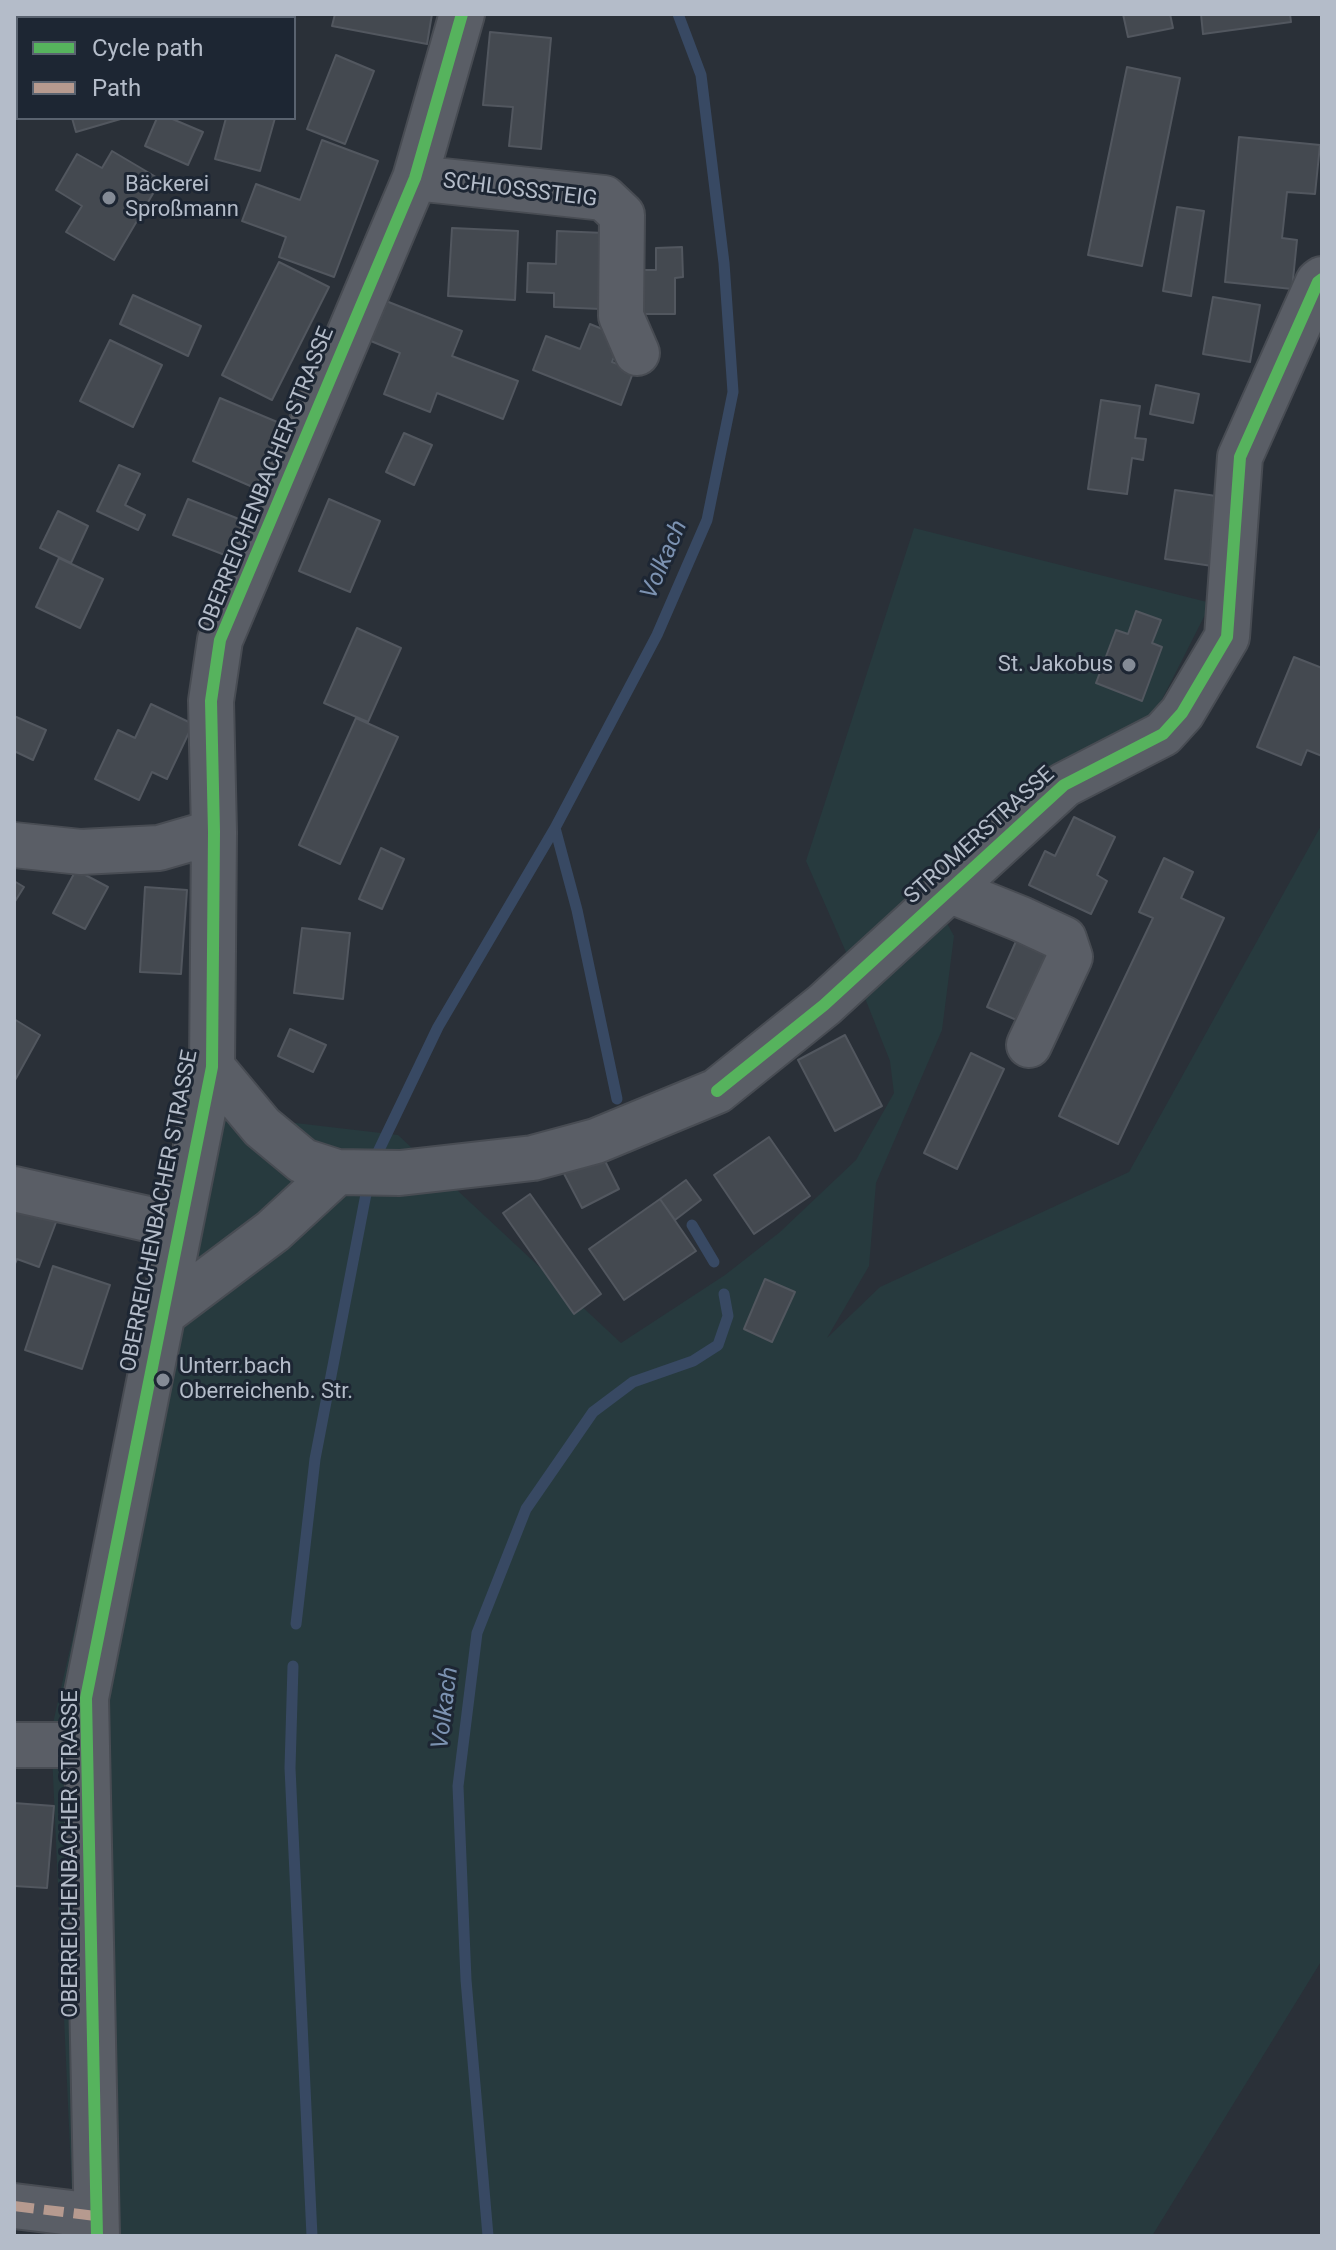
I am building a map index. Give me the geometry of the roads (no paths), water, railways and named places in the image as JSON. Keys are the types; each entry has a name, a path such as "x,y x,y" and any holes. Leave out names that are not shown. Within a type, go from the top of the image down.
{"street":[{"name":"OBERREICHENBACHER STRASSE","path":"96,2226 86,1698 212,1067 214,832 211,701 220,640 415,178 462,14"},
{"name":"SCHLOSSSTEIG","path":"415,178 604,198 622,215 621,316 637,353"},
{"name":"STROMERSTRASSE","path":"212,1067 262,1127 303,1161 337,1172 400,1173 533,1158 596,1141 717,1091 824,1005 1064,785 1163,734 1182,713 1227,637 1240,457 1322,279"},
{"path":"14,845 81,852 159,848 214,832"},
{"path":"949,890 1064,939 1070,957 1029,1045"},
{"path":"160,1316 273,1231 337,1172"},
{"path":"14,1189 179,1226"},
{"path":"14,1745 87,1745"},
{"path":"14,2206 96,2226"}],"waterway":[{"name":"Volkach","path":"617,1099 577,910 555,828 657,635 707,520 733,392 724,263 701,75 678,14"},
{"path":"377,1154 438,1027 555,828"},
{"path":"296,1624 315,1459 366,1194"},
{"name":"Volkach","path":"692,1225 714,1262"},
{"name":"Volkach","path":"488,2236 466,1980 458,1786 477,1633 526,1509 593,1412 633,1382 693,1361 718,1345 728,1316 724,1294"},
{"path":"293,1666 290,1768 312,2236"}],"place":[{"name":"Bäckerei Sproßmann","path":"109,198"},
{"name":"St. Jakobus","path":"1129,665"},
{"name":"Unterr.bach Oberreichenb. Str.","path":"163,1380"}]}
